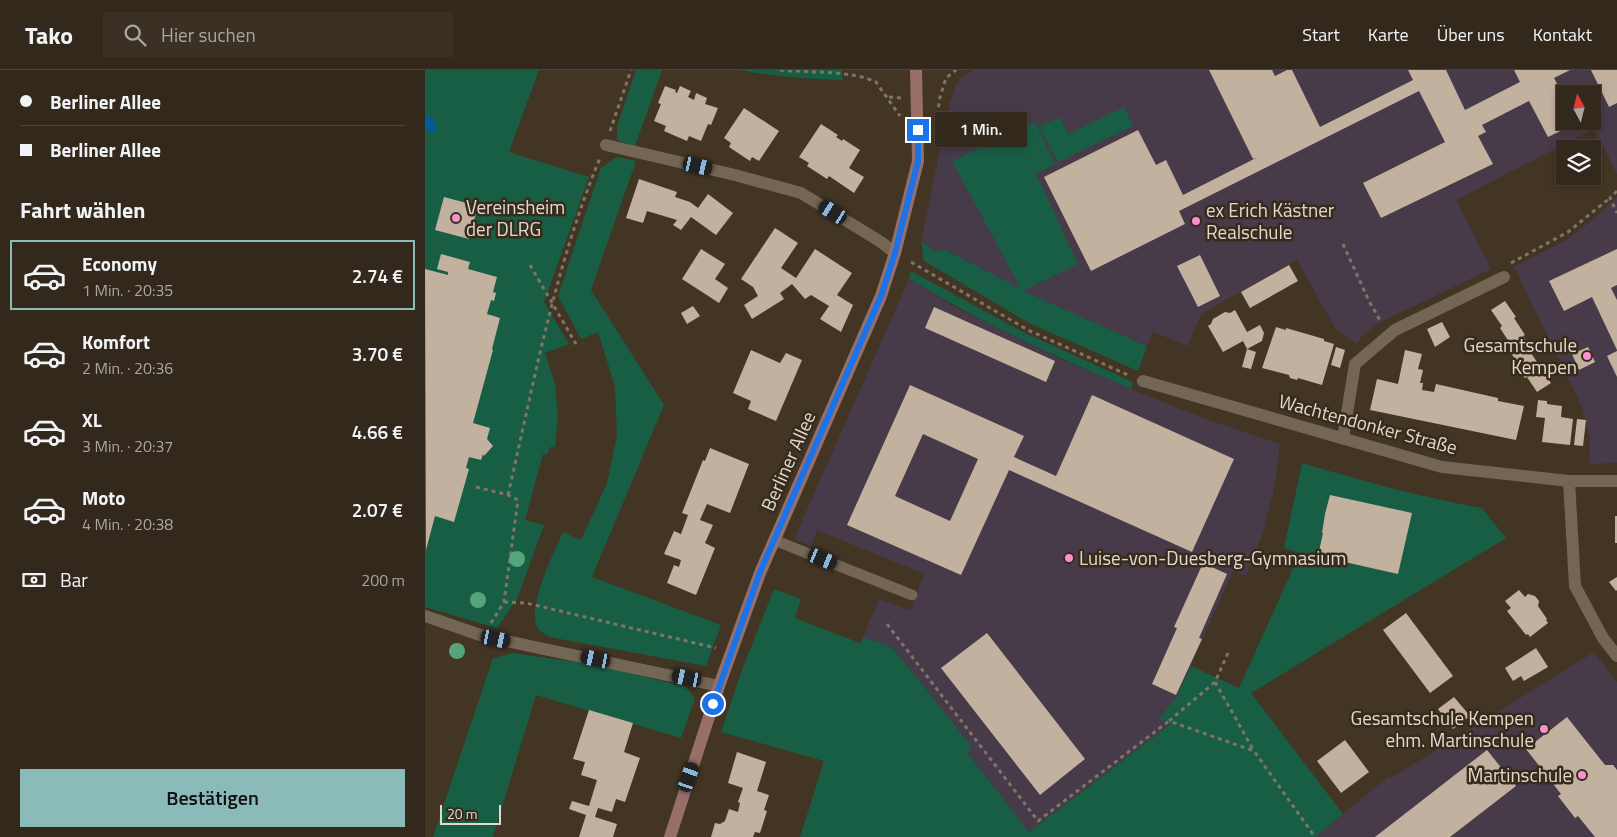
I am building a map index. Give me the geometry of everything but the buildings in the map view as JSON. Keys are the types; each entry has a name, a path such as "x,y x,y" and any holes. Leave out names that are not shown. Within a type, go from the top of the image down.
{"street":[{"name":"Berliner Allee","path":"670,837 682,795 719,686 760,572 881,296 895,253 918,161 916,70"},
{"path":"606,146 735,175 801,193 881,242 895,253"},
{"path":"1343,438 1355,364 1395,330 1505,271"},
{"name":"Wachtendonker Straße","path":"1143,381 1442,467 1569,481 1617,481"},
{"path":"1569,481 1575,586 1603,638 1617,656"},
{"path":"425,616 483,636 719,686"}],"lane":[{"path":"774,540 912,594"}],"path":[{"path":"509,495 553,302 590,182 606,146 631,70"},
{"path":"780,70 850,71 876,82 888,97"},
{"path":"1505,271 1568,232 1617,191"},
{"path":"1610,198 1617,213"},
{"path":"1343,244 1369,301 1384,326"},
{"path":"911,262 1028,330 1143,381"},
{"path":"531,265 576,344"},
{"path":"476,487 509,495 518,500 504,602 483,636"},
{"path":"504,602 526,603 717,648"},
{"path":"887,624 1038,821 1169,721 1215,682 1228,653"},
{"path":"1215,682 1254,751 1315,837"},
{"path":"1169,721 1254,751"}],"shaded area":[{"name":"ex Erich Kästner Realschule","path":"974,70 1617,70 1617,174 1595,130 1601,130 1601,85 1556,85 1556,130 1592,130 1573,140 1556,140 1556,149 1456,200 1491,269 1379,323 1364,334 1356,344 1335,328 1297,260 1201,314 1188,346 1153,332 1147,346 1026,293 944,249 938,252 921,242 949,106 956,84 965,75"},
{"name":"Gesamtschule Kempen","path":"1617,197 1617,463 1590,464 1590,437 1582,407 1514,267 1566,240"},
{"name":"Luise-von-Duesberg-Gymnasium","path":"909,279 953,306 1056,357 1203,418 1280,444 1274,490 1263,533 1246,576 1233,571 1177,696 1160,719 1171,724 1029,832 967,752 971,747 893,648 863,637 879,599 911,610 924,574 817,530 811,546 794,539"},
{"name":"Gesamtschule Kempen ehm. Martinschule","path":"1594,652 1617,682 1617,837 1315,837 1389,776 1391,778"}],"green space":[{"path":"425,70 539,70 509,152 589,177 544,302 569,344 545,353 555,384 558,416 555,447 550,447 547,455 543,454 525,520 544,525 517,599 497,628 425,607"},
{"path":"636,70 662,70 635,146 617,140 617,126"},
{"path":"740,70 842,70 843,80 791,77"},
{"path":"1124,107 1133,126 1058,162 1039,127 1060,117 1068,134"},
{"path":"1035,122 1055,164 1036,174 1078,264 1023,291 1147,346 1138,371 1029,323 924,261 921,242 938,252 944,249 1021,289 952,161"},
{"path":"617,157 636,161 591,290 664,405 592,577 721,625 706,666 549,637 537,627 535,618 538,594 563,532 581,540 607,483 617,435 615,387 598,332 581,339 558,296 601,168"},
{"path":"911,271 1025,333 1133,382 1131,389 1046,351 963,310 909,279"},
{"path":"1302,463 1392,488 1482,508 1506,538 1251,693 1343,814 1315,837 800,837 824,761 721,732 742,670 774,589 801,599 795,618 860,643 863,637 893,648 972,747 967,752 1029,832 1171,724 1159,719 1177,696 1191,666 1239,688 1300,553 1284,548"},
{"path":"513,653 603,666 686,687 695,698 681,738 536,695 493,837 433,837 493,658"}],"water":[{"path":"425,114 431,117 434,122 436,134 429,130 425,131"}],"place":[{"name":"Vereinsheim der DLRG","path":"456,218"},
{"name":"ex Erich Kästner Realschule","path":"1196,221"},
{"name":"Gesamtschule Kempen","path":"1587,356"},
{"name":"Luise-von-Duesberg-Gymnasium","path":"1069,558"},
{"name":"Gesamtschule Kempen ehm. Martinschule","path":"1544,729"},
{"name":"Martinschule","path":"1582,775"}],"route":[{"path":"713,704 760,572 881,296 895,253 918,161 918,130"}]}
